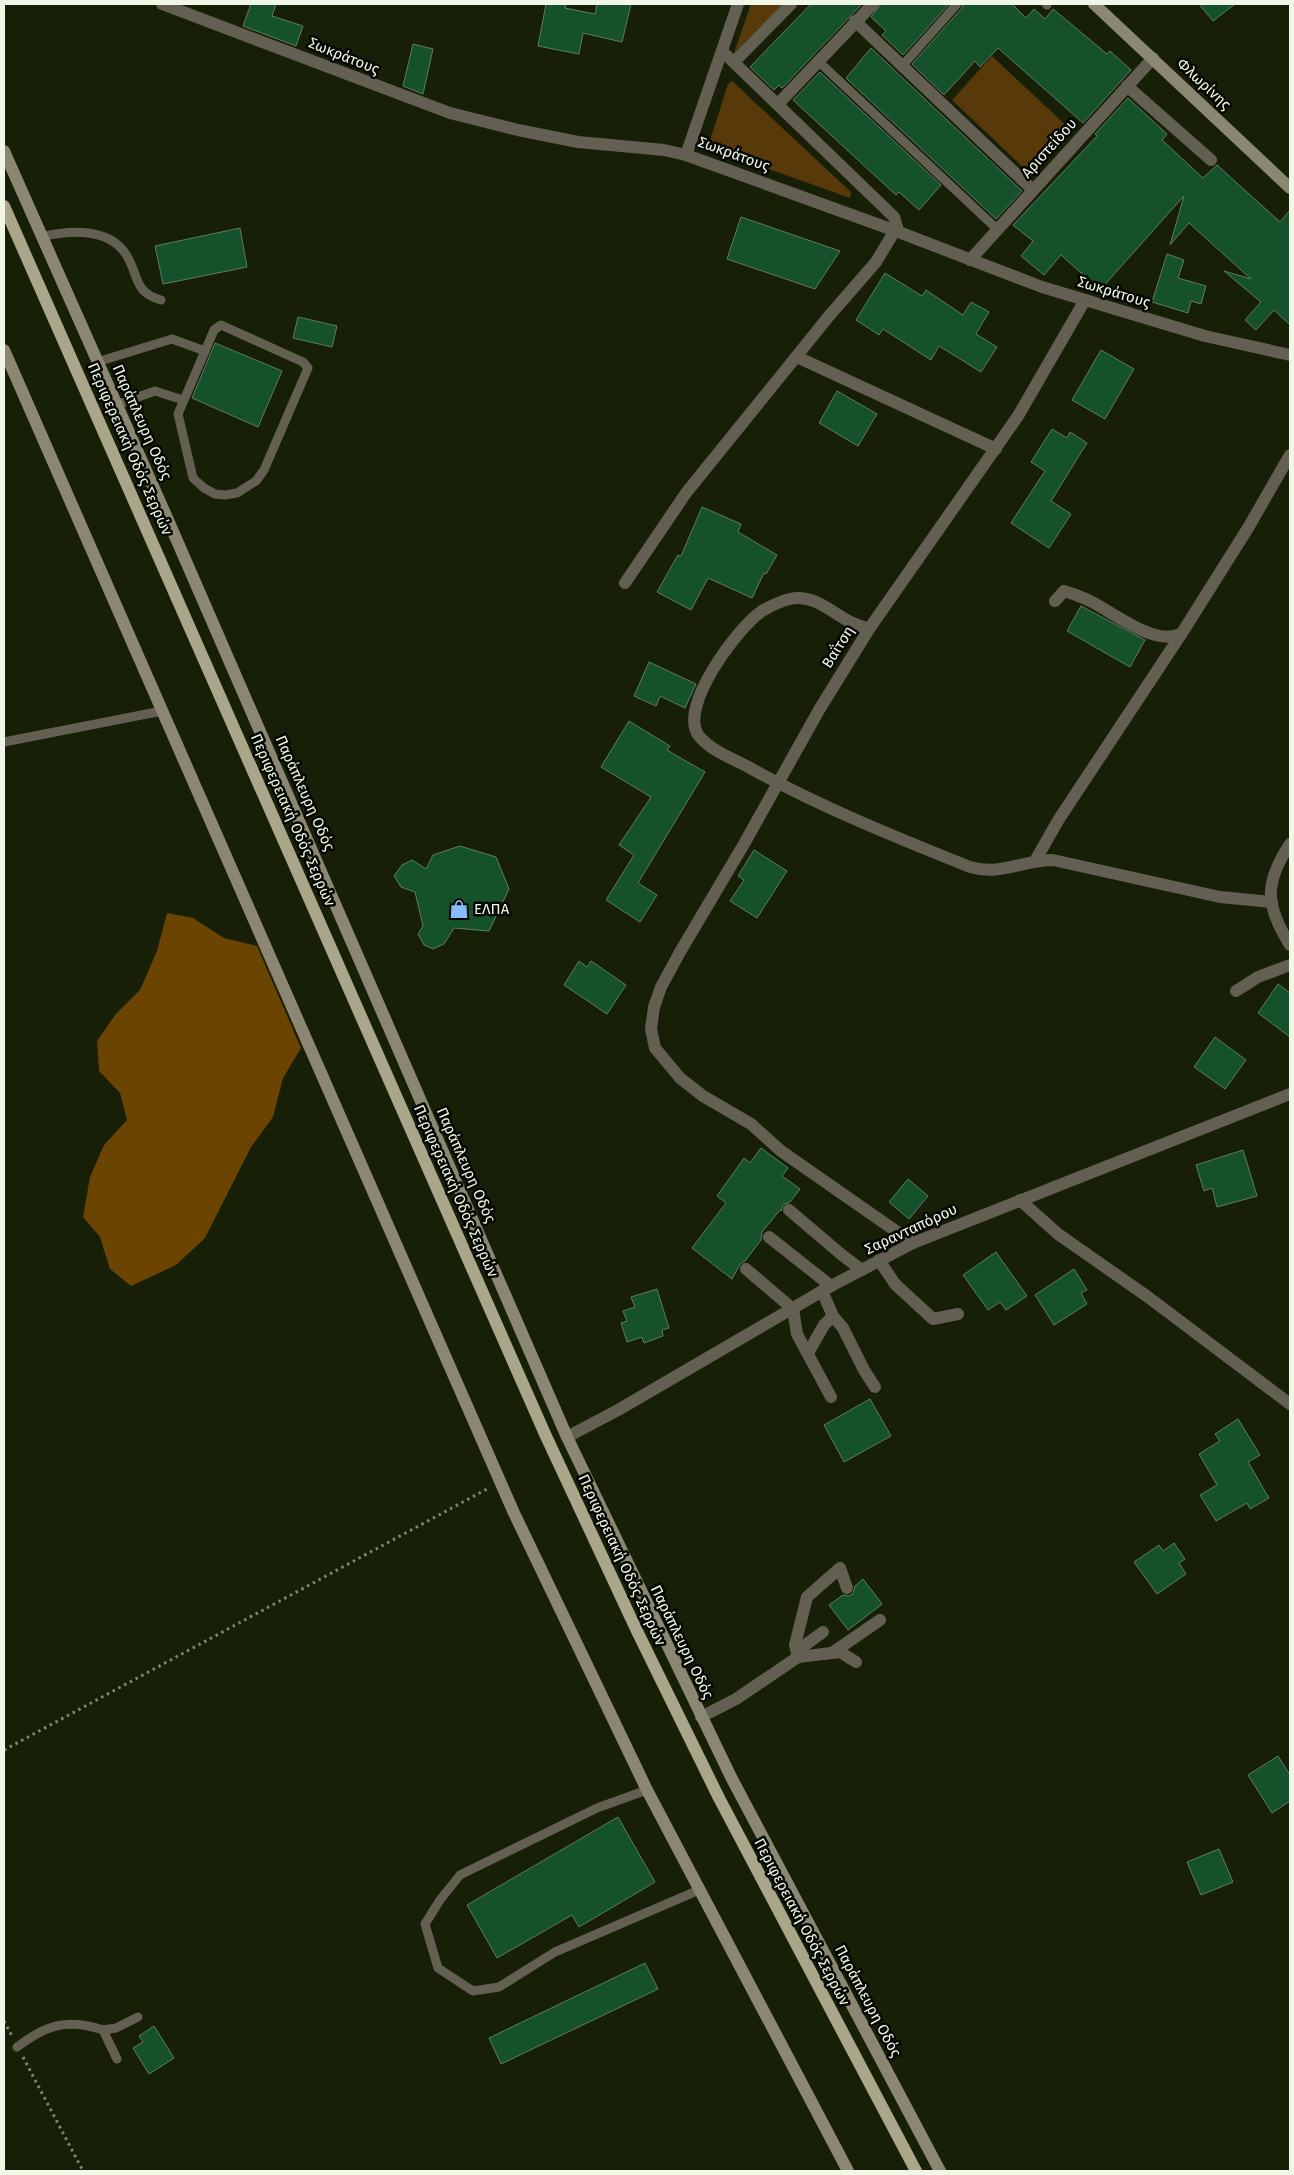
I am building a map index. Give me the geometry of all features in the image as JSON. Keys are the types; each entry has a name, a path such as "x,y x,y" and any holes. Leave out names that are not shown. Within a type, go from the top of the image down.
{"main road":[{"name":"Περιφερειακή Οδός Σερρών","path":"4,206 546,1434 636,1629 719,1798 916,2171"}],"street":[{"name":"Σωκράτους","path":"162,4 450,113 518,130 578,142 664,150 686,155 896,231 1011,276 1224,342 1290,355"},
{"path":"686,155 738,4"},
{"path":"734,62 790,4"},
{"path":"778,104 873,4"},
{"name":"Φλωρίνης","path":"1094,4 1290,188"},
{"path":"855,21 1033,190"},
{"path":"625,583 686,493 876,262 896,231 894,217 722,51"},
{"name":"Αριστείδου","path":"970,260 1153,58"},
{"path":"1127,86 1211,160"},
{"name":"Παράπλευρη Οδός","path":"4,151 566,1437 701,1717 790,1891 940,2171"},
{"name":"Βαΐτση","path":"913,1243 781,1151 751,1124 703,1096 680,1078 655,1048 650,1029 654,1007 661,987 818,710 869,629 1018,416 1085,300"},
{"path":"4,350 501,1481 647,1790 848,2171"},
{"path":"797,357 996,449"},
{"path":"1035,861 1059,819 1182,633 1248,528 1290,455"},
{"path":"1055,601 1064,591 1087,599 1134,627 1165,636 1177,636 1182,633"},
{"path":"869,629 845,620 824,604 811,600 791,599 761,612 728,646 712,671 701,693 696,715 695,728 698,735 718,751 829,809 978,869 999,871 1035,861 1065,861 1211,895 1272,902"},
{"path":"1290,844 1272,877 1272,902 1280,927 1290,945"},
{"path":"1236,991 1258,977 1290,965"},
{"name":"Σαρανταπόρου","path":"566,1437 618,1410 826,1289 913,1243 1290,1094"},
{"path":"1020,1200 1058,1234 1148,1297 1290,1404"},
{"path":"789,1210 862,1270"},
{"path":"769,1237 826,1289 833,1316 843,1328 864,1370 876,1387"},
{"path":"880,1260 896,1284 933,1319 958,1314"},
{"path":"746,1269 793,1309 797,1334 831,1397"},
{"path":"808,1353 824,1325 833,1316"},
{"path":"798,1654 795,1645 807,1597 840,1568 847,1588"},
{"path":"832,1653 880,1620"},
{"path":"701,1717 743,1694 798,1654 823,1632"},
{"path":"798,1654 840,1652 856,1662"}],"lane":[{"path":"902,66 957,4"},
{"path":"818,61 998,230"},
{"path":"41,236 72,231 93,234 107,239 126,254 141,290 153,298 161,300"},
{"path":"221,325 303,362 308,368 264,470 247,488 238,493 215,494 204,488 193,478 178,414 205,351 214,330 221,325"},
{"path":"97,362 172,339 205,351"},
{"path":"116,406 155,391 184,400"},
{"path":"4,742 162,710"},
{"path":"647,1790 597,1808 460,1875 440,1900 425,1924 438,1968 473,1991 499,1987 555,1952 699,1890"},
{"path":"17,2047 34,2035 57,2024 84,2024 103,2030 116,2028 138,2017"},
{"path":"103,2030 117,2059"}],"path":[{"path":"4,1750 501,1481"},
{"path":"4,2021 83,2171"}],"shaded area":[{"path":"751,4 783,4 734,53"},
{"path":"992,56 1072,131 1035,171 1026,170 952,100"},
{"path":"732,81 851,192 850,198 708,147 728,84"},
{"path":"167,913 193,918 224,938 257,946 301,1048 283,1078 273,1117 251,1147 205,1238 176,1265 131,1286 110,1269 100,1237 83,1217 90,1177 104,1145 127,1120 120,1093 99,1071 97,1041 115,1015 140,990 157,951"}],"building":[{"path":"251,4 276,4 272,16 303,26 296,46 243,26"},
{"path":"546,4 566,4 565,8 595,14 597,4 631,4 622,42 583,33 579,54 538,46"},
{"path":"811,4 862,4 782,88 779,85 774,90 750,67"},
{"path":"881,4 949,4 903,55 882,35 886,31 871,17"},
{"path":"963,4 1012,4 1026,18 1034,9 1045,19 1053,9 1107,54 1110,51 1131,70 1083,123 998,48 980,67 975,61 944,95 912,64 962,8"},
{"path":"1199,4 1235,4 1213,21"},
{"path":"413,44 433,49 423,94 403,86"},
{"path":"871,48 1022,191 996,219 846,78"},
{"path":"820,72 941,185 919,210 899,192 896,195 793,100"},
{"path":"1128,98 1167,134 1162,140 1203,178 1217,165 1280,222 1290,210 1290,325 1274,310 1256,330 1245,320 1261,302 1224,271 1251,279 1189,223 1170,245 1184,196 1100,290 1061,255 1044,275 1021,256 1033,241 1013,225 1097,136 1095,134"},
{"path":"741,217 840,251 815,289 727,259"},
{"path":"240,228 247,267 163,284 155,246"},
{"path":"1167,254 1184,260 1178,278 1206,286 1201,304 1191,301 1188,313 1152,302"},
{"path":"885,273 922,296 926,290 963,315 971,302 989,312 976,334 997,347 981,372 939,346 931,360 883,329 879,335 856,320"},
{"path":"298,317 337,326 332,347 293,338"},
{"path":"215,343 282,371 258,427 192,398"},
{"path":"1101,350 1134,369 1105,419 1072,400"},
{"path":"837,391 877,414 858,446 819,423"},
{"path":"1052,429 1067,438 1070,432 1087,443 1051,501 1071,514 1049,548 1011,523 1045,471 1031,462"},
{"path":"702,507 741,524 738,532 777,555 766,574 764,573 752,598 708,578 691,610 657,592 678,555 681,556"},
{"path":"1081,606 1145,640 1130,667 1067,631"},
{"path":"649,662 696,684 685,708 660,696 656,706 634,696"},
{"path":"629,721 670,746 667,750 705,772 638,883 657,895 640,922 606,900 634,855 619,845 651,797 601,767"},
{"name":"ΕΛΠΑ","path":"460,846 496,857 509,889 489,931 454,928 444,944 433,949 424,945 418,934 423,926 415,892 401,887 394,876 402,865 412,860 426,869 433,855"},
{"path":"754,850 787,871 757,918 730,901 744,880 738,876"},
{"path":"579,961 587,967 591,961 626,985 607,1014 564,985"},
{"path":"1278,984 1290,993 1290,1037 1258,1013"},
{"path":"1215,1037 1246,1060 1225,1089 1194,1067"},
{"path":"761,1148 788,1168 782,1176 800,1189 790,1202 783,1205 781,1211 762,1232 761,1240 745,1261 740,1264 732,1279 692,1248 726,1203 717,1196 744,1158 750,1163"},
{"path":"1243,1150 1257,1196 1217,1207 1212,1188 1204,1191 1196,1165"},
{"path":"908,1179 928,1196 909,1219 889,1202"},
{"path":"996,1252 1027,1296 1006,1310 1000,1302 988,1310 963,1275"},
{"path":"1074,1269 1087,1290 1081,1293 1087,1304 1054,1325 1035,1295"},
{"path":"657,1289 669,1328 662,1330 663,1336 644,1343 642,1337 627,1342 621,1323 627,1321 623,1311 635,1307 631,1297"},
{"path":"870,1399 891,1436 844,1462 824,1425"},
{"path":"1238,1419 1260,1455 1248,1462 1269,1498 1250,1509 1247,1503 1216,1521 1200,1495 1217,1485 1199,1454 1220,1441 1215,1434"},
{"path":"1174,1543 1185,1559 1179,1563 1186,1574 1157,1594 1134,1562 1159,1545 1163,1551"},
{"path":"863,1579 882,1604 848,1630 829,1605 843,1595 849,1596 853,1594 855,1586"},
{"path":"1278,1756 1290,1775 1290,1801 1272,1813 1248,1775"},
{"path":"618,1817 655,1882 579,1927 572,1915 497,1958 467,1905"},
{"path":"1219,1849 1233,1882 1201,1895 1187,1862"},
{"path":"645,1963 658,1989 501,2064 489,2038"},
{"path":"154,2026 174,2058 149,2074 133,2048 143,2042 139,2036"}],"place":[{"name":"ΕΛΠΑ","path":"459,909"}]}
